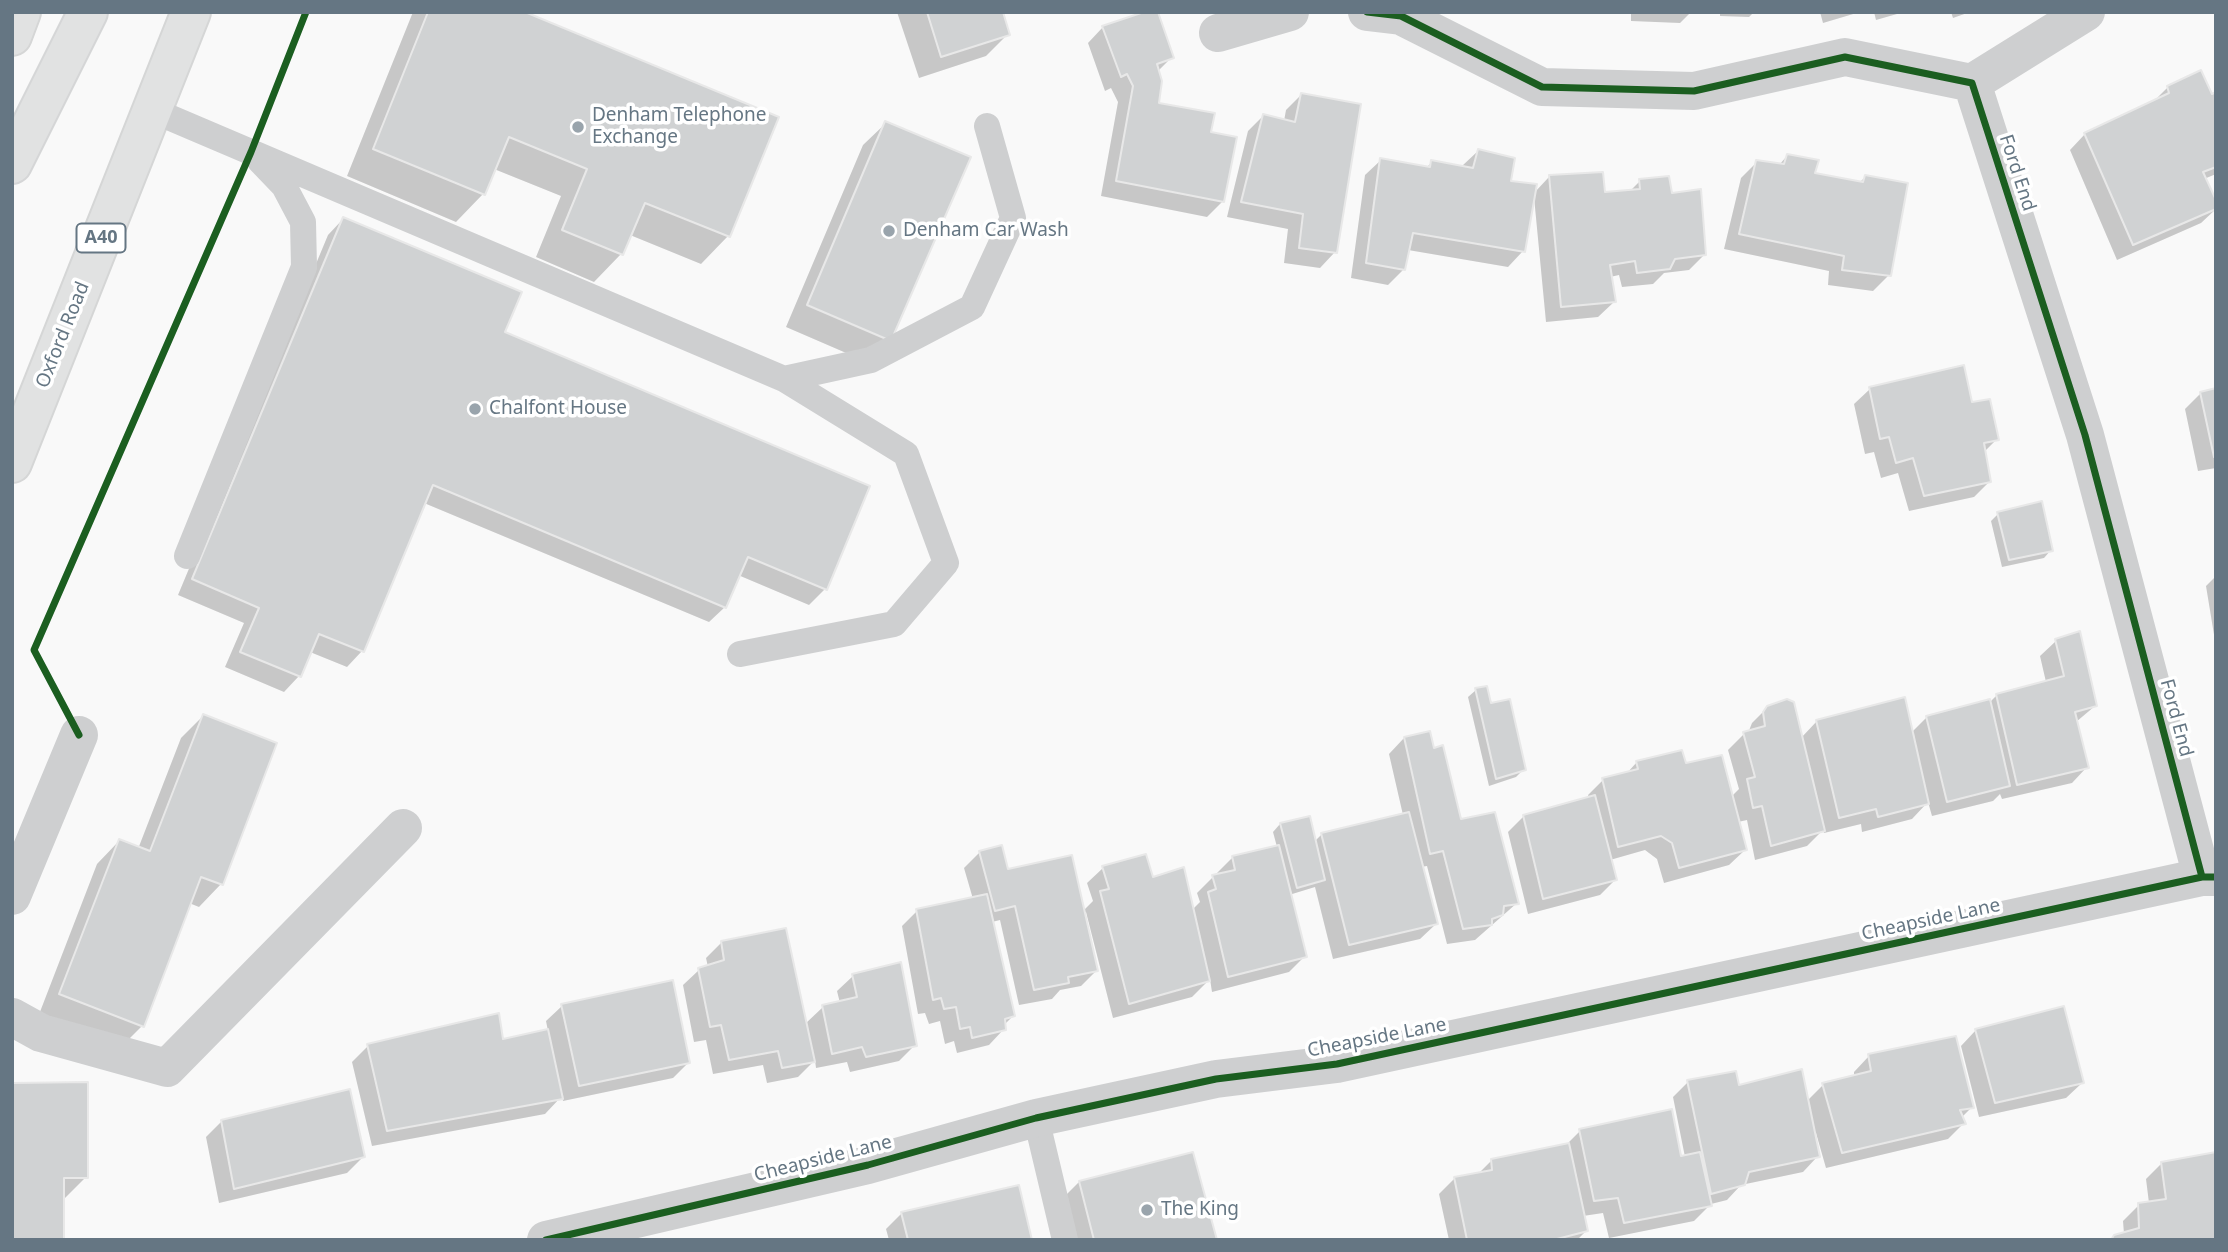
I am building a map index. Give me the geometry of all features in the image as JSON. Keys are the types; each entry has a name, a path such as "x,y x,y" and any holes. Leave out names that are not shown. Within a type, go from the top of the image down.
{"main road":[{"path":"12,36 20,12"},
{"path":"12,164 88,12"},
{"name":"Oxford Road","path":"12,463 191,12"}],"street":[{"path":"1218,33 1290,12"},
{"path":"1367,12 1401,16 1542,87 1694,91 1845,57 1972,83 2086,12"},
{"name":"Ford End","path":"1972,83 2085,435 2209,877"},
{"path":"12,896 79,734"},
{"path":"12,1017 41,1033 167,1068 403,828"},
{"name":"Cheapside Lane","path":"546,1240 868,1165 1035,1118 1216,1079 1337,1064 2209,877"}],"lane":[{"path":"152,110 784,379 906,454 946,563 894,624 740,654"},
{"path":"784,379 871,360 972,307 1013,218 987,126"},
{"path":"187,556 304,267 303,222 284,186 251,152"},
{"path":"1035,1118 1065,1240"}],"building":[{"name":"Denham Telephone Exchange","path":"428,12 525,12 779,117 730,237 645,203 623,255 562,230 587,169 509,137 485,195 373,149"},
{"path":"927,12 1003,12 1010,35 941,57"},
{"path":"1144,12 1158,12 1174,58 1157,64 1162,81 1159,103 1215,113 1211,132 1237,137 1224,202 1116,181 1133,86 1127,74 1121,77 1102,26"},
{"path":"2201,70 2212,94 2216,92 2216,167 2203,172 2216,200 2216,209 2133,245 2084,133 2169,93 2167,86"},
{"path":"1301,93 1361,104 1337,253 1299,248 1303,214 1241,202 1263,114 1295,122"},
{"name":"Denham Car Wash","path":"885,121 971,157 891,341 807,305"},
{"path":"1478,149 1515,158 1511,181 1537,184 1525,252 1413,233 1405,270 1366,263 1380,158 1430,167 1431,160 1473,168"},
{"path":"1787,154 1819,160 1815,173 1863,182 1865,175 1908,183 1891,276 1842,270 1844,256 1739,234 1756,160 1784,164"},
{"path":"1603,172 1605,192 1640,189 1639,179 1669,176 1672,193 1701,189 1706,255 1675,259 1670,269 1637,273 1635,261 1610,265 1616,302 1561,307 1549,175"},
{"name":"Chalfont House","path":"343,217 522,292 505,332 870,486 827,590 748,557 726,608 433,485 364,652 319,634 301,677 240,652 259,608 192,579"},
{"path":"1964,365 1972,402 1990,399 1999,440 1984,443 1991,482 1924,496 1913,458 1896,463 1889,437 1880,439 1869,387"},
{"path":"2216,388 2216,456 2214,457 2200,392"},
{"path":"2042,501 2053,551 2009,560 1997,512"},
{"path":"2080,631 2097,706 2075,712 2089,768 2017,785 1996,694 2064,676 2055,639"},
{"path":"1487,686 1491,703 1510,699 1526,770 1496,779 1475,688"},
{"path":"1905,697 1929,804 1878,817 1876,809 1839,818 1816,720"},
{"path":"1787,699 1794,702 1825,831 1771,846 1762,806 1753,808 1747,779 1755,777 1743,732 1765,726 1763,712 1767,706"},
{"path":"1990,699 2010,786 1947,802 1926,716"},
{"path":"203,714 277,743 223,885 201,877 144,1027 59,994 119,839 150,851"},
{"path":"1430,731 1434,748 1443,745 1461,819 1495,812 1519,904 1504,906 1503,915 1492,919 1492,925 1463,929 1443,851 1430,854 1404,737"},
{"path":"1682,750 1686,763 1722,755 1747,850 1679,868 1672,843 1661,836 1618,847 1602,778 1638,769 1636,761"},
{"path":"1595,795 1617,880 1543,899 1523,815"},
{"path":"1409,812 1438,924 1349,945 1321,833"},
{"path":"1310,816 1325,880 1297,888 1280,823"},
{"path":"1002,845 1008,869 1072,855 1098,971 1068,977 1069,983 1034,990 1015,906 995,911 979,851"},
{"path":"1279,845 1307,957 1228,977 1208,892 1216,889 1212,875 1235,870 1232,856"},
{"path":"1146,854 1153,877 1184,867 1210,981 1129,1004 1100,891 1109,889 1102,866"},
{"path":"987,894 1015,1016 1005,1019 1006,1030 972,1038 970,1027 960,1029 956,1007 944,1009 941,998 933,1000 916,909"},
{"path":"786,928 815,1062 782,1068 778,1051 729,1060 721,1025 710,1027 698,968 724,960 721,941"},
{"path":"901,962 917,1046 866,1057 862,1047 832,1054 822,1005 857,997 852,974"},
{"path":"673,980 690,1063 579,1086 561,1004"},
{"path":"2064,1006 2084,1083 1995,1103 1975,1029"},
{"path":"499,1013 503,1039 548,1029 563,1099 387,1131 367,1044"},
{"path":"1956,1036 1974,1108 1960,1110 1966,1124 1842,1153 1822,1083 1871,1071 1868,1054"},
{"path":"1802,1069 1820,1157 1749,1172 1745,1185 1711,1194 1687,1080 1736,1071 1739,1085"},
{"path":"88,1082 88,1178 64,1178 64,1240 12,1240 12,1083"},
{"path":"350,1089 365,1157 234,1189 221,1120"},
{"path":"1672,1109 1681,1156 1700,1152 1712,1206 1624,1223 1618,1198 1594,1201 1579,1129"},
{"path":"1569,1143 1588,1231 1553,1240 1467,1240 1454,1177 1492,1170 1491,1159"},
{"name":"The King","path":"1193,1152 1217,1240 1094,1240 1079,1181"},
{"path":"2216,1152 2216,1240 2111,1240 2114,1235 2139,1228 2138,1203 2166,1199 2161,1162"},
{"path":"1019,1185 1032,1240 908,1240 901,1212"}],"cycle path":[{"path":"79,735 34,650 251,152 306,12"},
{"path":"1367,12 1401,16 1542,87 1694,91 1845,57 1972,83 2085,435 2202,877"},
{"path":"546,1240 868,1165 1036,1118 1216,1079 1337,1064 2202,877 2216,877"}],"place":[{"name":"Denham Telephone Exchange","path":"578,127"},
{"name":"Denham Car Wash","path":"889,231"},
{"name":"Chalfont House","path":"475,409"},
{"name":"The King","path":"1147,1210"}]}
